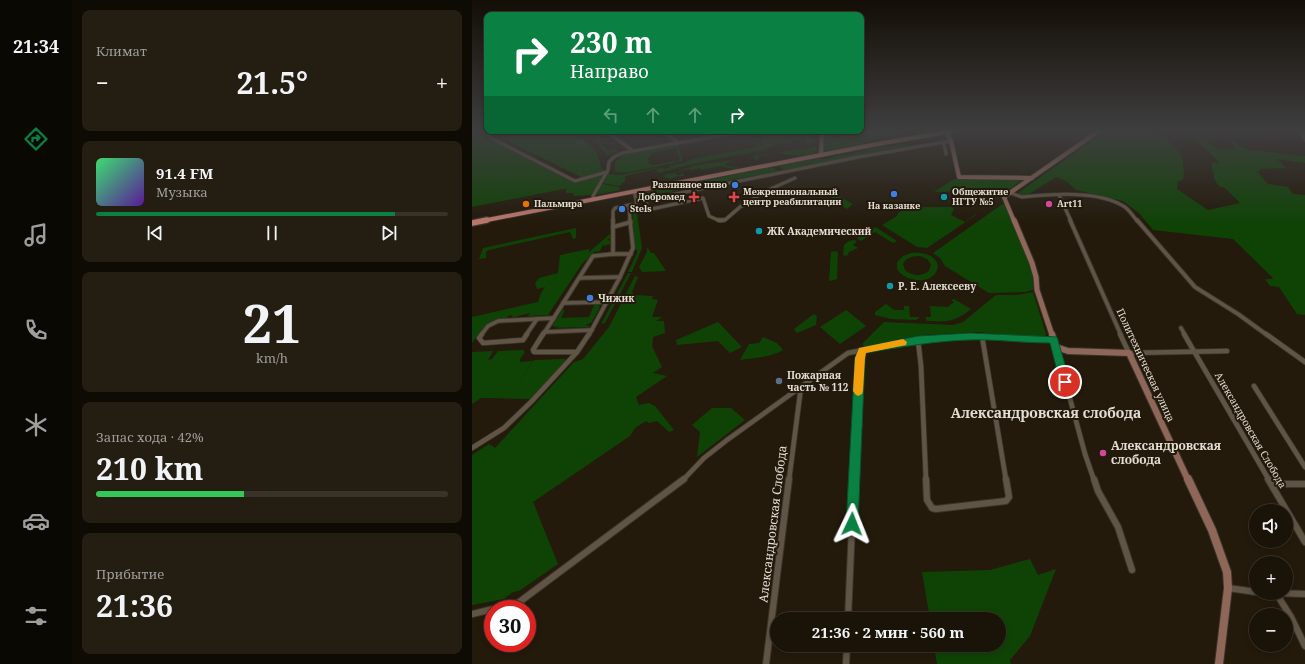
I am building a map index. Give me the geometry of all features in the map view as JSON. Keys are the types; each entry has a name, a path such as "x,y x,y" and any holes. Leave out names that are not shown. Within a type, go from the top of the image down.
{"main road":[{"path":"472,223 785,162"}],"street":[{"path":"538,162 575,181 607,172"},
{"path":"593,199 607,172 610,162"},
{"path":"795,178 736,209 722,221 709,216 703,198 647,210 646,200 836,162"},
{"path":"956,162 959,177 1032,178"},
{"path":"1055,162 1004,197 1032,263 1036,277 1037,290 1056,347 1092,475 1098,491 1118,527 1132,570"},
{"path":"1018,178 1025,183"},
{"path":"613,254 613,211 615,208 637,204 634,191"},
{"path":"1011,193 1024,197 1094,195 1115,202 1126,208 1195,287 1238,314 1305,362"},
{"name":"Политехническая улица","path":"1059,195 1129,352 1212,530 1227,572 1228,588 1226,621 1219,664"},
{"path":"472,448 504,428 532,402 577,352 592,330 620,277 633,248 629,205"},
{"path":"613,227 631,222"},
{"path":"577,352 534,352 533,350 593,256 631,254"},
{"path":"579,278 620,277"},
{"path":"563,303 607,302"},
{"path":"537,318 523,340 482,343 479,338 488,326 498,321 537,318 554,318"},
{"name":"Александровская Слобода","path":"1181,328 1305,542"},
{"path":"544,332 592,330"},
{"path":"472,614 518,603 684,479 704,458 721,445 843,356 855,350 863,350 918,340 982,336 1029,340 1053,339"},
{"path":"918,340 921,366 928,500 929,505 936,509 1006,501 1009,497 982,336"},
{"path":"1056,347 1068,351 1165,353 1227,351"},
{"path":"848,612 860,358 863,350"},
{"path":"1254,386 1305,467"},
{"name":"Александровская Слобода","path":"766,664 801,387"},
{"path":"1272,484 1305,484"},
{"path":"1228,588 1249,591"},
{"path":"1293,594 1305,594"},
{"path":"1280,600 1291,617 1305,646"},
{"path":"846,664 847,652"}],"green space":[{"path":"472,162 534,162 574,183 602,175 603,176 591,195 574,196 573,193 566,193 566,189 569,188 472,207"},
{"path":"551,162 600,162 602,169 606,170 583,178"},
{"path":"615,162 649,162 649,164 654,165 670,162 675,163 629,172 615,172"},
{"path":"702,162 658,173 656,169 669,168 669,166"},
{"path":"730,162 725,164 727,166 740,168 734,169 720,166 701,170 700,168 690,170 691,168 675,173 678,175 684,173 684,176 678,176 671,179 664,177 666,174 709,163"},
{"path":"799,162 811,162 803,167 812,162 845,162 827,166 812,166 815,168 804,170 801,168 784,170 778,166"},
{"path":"1062,162 1183,162 1183,180 1178,181 1177,189 1208,210 1240,203 1225,188 1219,186 1215,181 1211,163 1280,162 1286,168 1259,169 1261,171 1257,171 1268,184 1288,187 1293,194 1305,195 1305,315 1297,314 1279,287 1270,286 1265,279 1273,279 1272,277 1233,239 1153,230 1139,213 1123,201 1076,190 1066,181 1056,177 1026,196 1018,193"},
{"path":"772,167 780,172 735,179 720,183 720,181 687,190 672,191 672,193 668,192 643,198 643,201 641,202 639,194"},
{"path":"655,168 625,176 625,181 619,186 603,183 608,174 620,175"},
{"path":"1012,178 1021,181 998,197 966,191 934,192 954,179"},
{"path":"602,184 619,187 620,190 595,195"},
{"path":"837,195 853,204 847,209 829,199"},
{"path":"1004,203 1024,245 1028,257 1033,279 1033,290 1025,292 989,293 945,266 940,258 933,253"},
{"path":"911,205 915,207 952,207 954,209 951,215 965,222 976,215 927,248 917,247 882,225"},
{"path":"634,206 636,206 642,248 632,272 628,272 637,253 637,250 635,249 632,210"},
{"path":"875,227 897,241 893,243 875,232 861,241 857,238"},
{"path":"576,228 576,238 573,239 570,232 489,250 486,252 486,258 479,259 483,248"},
{"path":"610,234 611,239 607,239 610,241 610,244 603,246 604,242 600,251 594,252 582,264 548,315 528,316 530,313 511,318 513,315 508,316 506,319 499,319 489,323 482,329 472,343 472,317 538,302 545,287 537,289 535,283 539,278 558,273 560,255 589,249 589,252"},
{"path":"849,241 857,241 853,245 858,248 849,252 847,256 843,255 844,245"},
{"path":"647,247 651,253 654,253 666,271 642,272 639,267 647,252"},
{"path":"836,251 838,253 837,279 830,281 831,252"},
{"path":"911,253 927,254 934,258 938,265 936,272 927,279 920,280 907,277 901,274 897,269 897,262 903,256","holes":["920,256 927,259 931,264 929,271 926,273 917,275 911,274 905,270 903,264 908,258"]},
{"path":"628,273 631,273 605,323 601,324"},
{"path":"635,276 638,277 632,292 634,295 653,296 652,299 658,300 652,317 662,317 656,321 664,321 665,333 653,337 652,346 662,367 653,373 667,376 636,397 639,405 649,403 655,406 674,430 669,432 657,421 649,423 646,421 635,428 630,436 533,502 558,564 519,591 513,592 504,599 484,600 484,603 472,605 472,455 489,444 495,448 574,362 583,359 609,327"},
{"path":"1033,292 1046,334 1045,336 1017,336 978,332 922,335 870,347 865,347 862,344 884,322 953,325 963,322 996,295 1017,295"},
{"path":"954,299 971,309 955,319 927,321 925,317 931,317 930,306 948,307 954,302 951,300"},
{"path":"886,304 894,310 904,310 904,306 909,306 910,317 919,318 916,320 891,319 875,315 875,312"},
{"path":"594,305 599,305 600,307 591,323 585,325 590,326 589,327 551,328 560,327 552,326 564,308 561,318 589,317"},
{"path":"846,310 866,326 840,344 820,327"},
{"path":"814,314 817,316 816,325 797,333 794,329"},
{"path":"718,322 742,347 730,353 718,341 677,345 676,340"},
{"path":"763,337 777,343 783,350 768,356 740,360 749,344 759,343"},
{"path":"523,350 525,352 520,359 520,362 533,361 513,392 534,360 565,359 565,362 530,399 481,398 472,404 472,352 493,351 488,360 492,359 498,351"},
{"path":"712,408 731,408 745,420 697,457 700,432 692,425"},
{"path":"1030,559 1038,575 1056,569 1030,636 1010,660 1011,664 937,664 935,652 1006,652 1006,612 929,612 922,572 990,570"}],"slow traffic":[{"path":"858,391 860,358 863,350 903,342"}],"place":[{"name":"Разливное пиво","path":"735,185"},
{"name":"На казанке","path":"894,194"},
{"name":"Добромед","path":"694,197"},
{"name":"Межрешиональный центр реабилитации","path":"734,197"},
{"name":"Общежитие НГТУ №5","path":"944,197"},
{"name":"Пальмира","path":"526,204"},
{"name":"Art11","path":"1049,204"},
{"name":"Stels","path":"622,209"},
{"name":"ЖК Академический","path":"759,231"},
{"name":"Р. Е. Алексееву","path":"890,286"},
{"name":"Чижик","path":"590,298"},
{"name":"Пожарная часть № 112","path":"779,381"},
{"name":"Александровская слобода","path":"1103,453"}],"district":[{"name":"Александровская слобода","path":"1046,413"}],"route":[{"path":"852,524 860,358 863,350 908,341 971,336 1029,340 1053,339 1065,382"}]}
